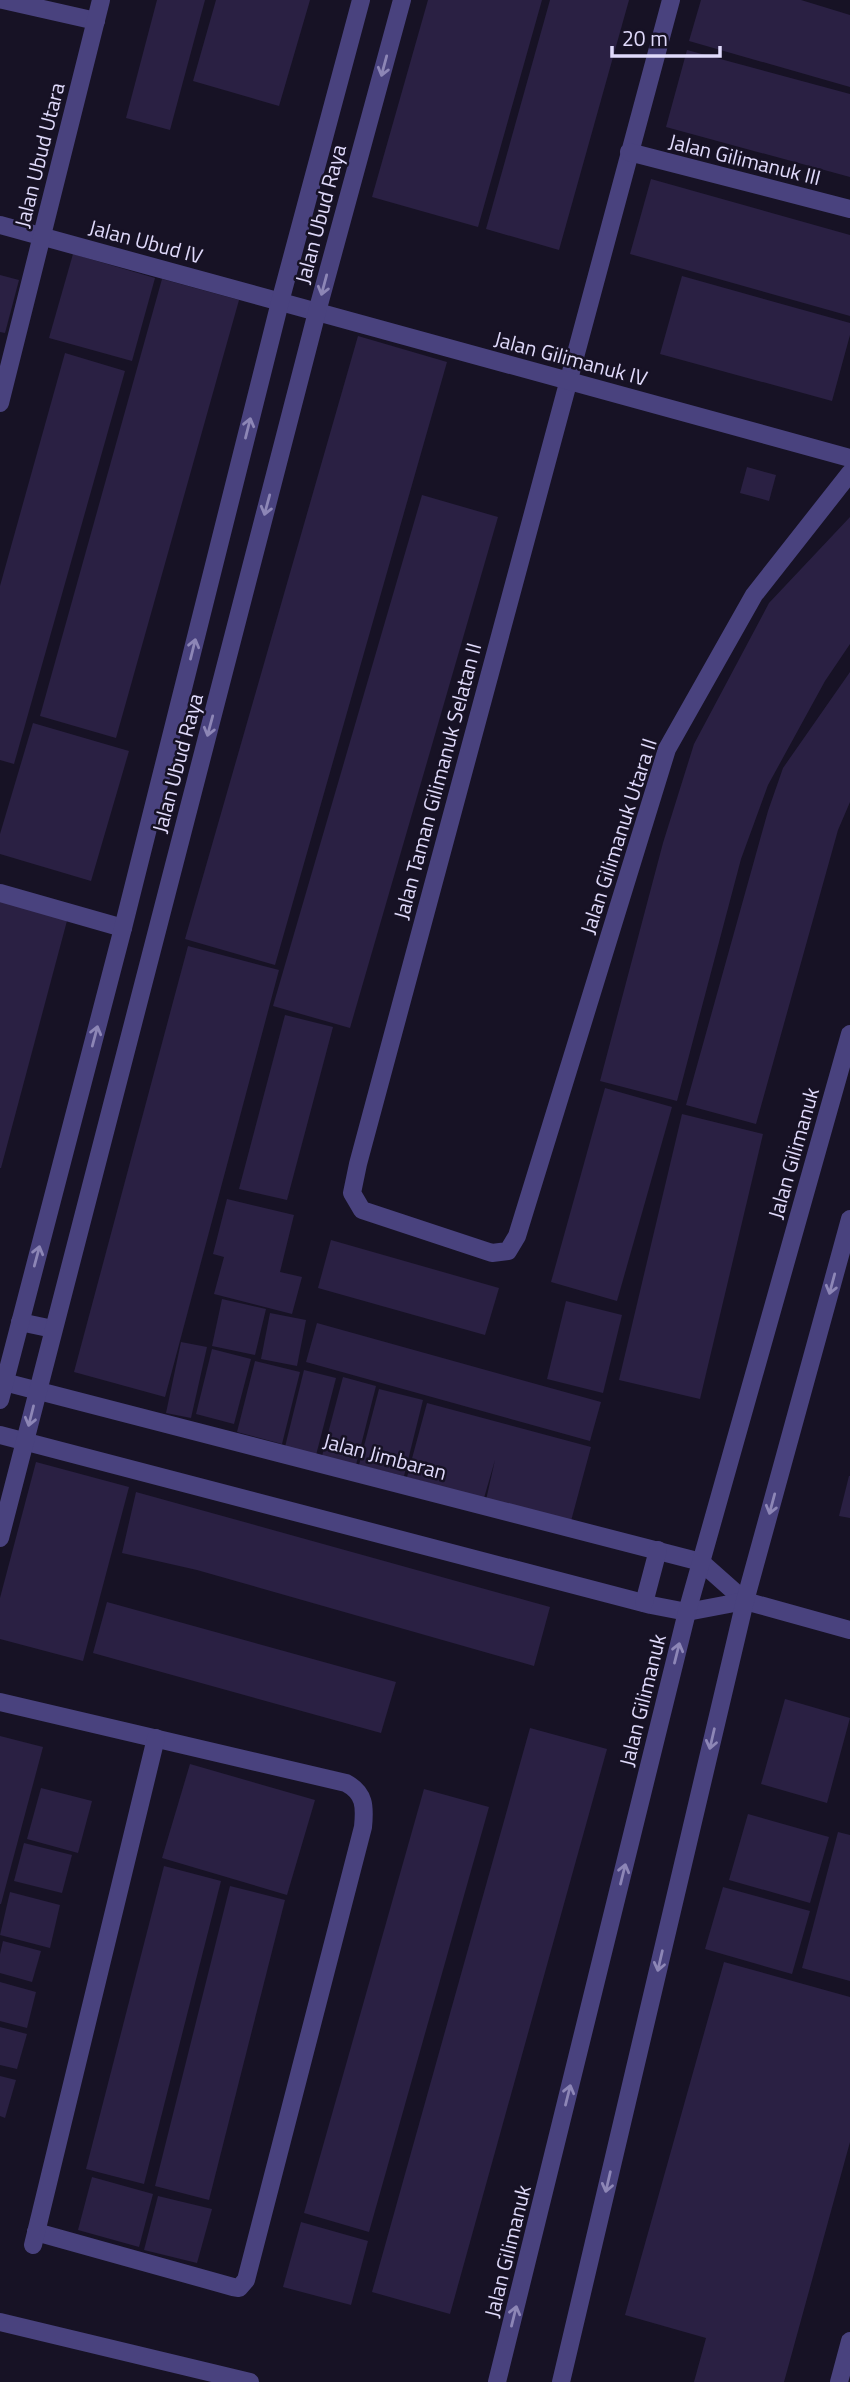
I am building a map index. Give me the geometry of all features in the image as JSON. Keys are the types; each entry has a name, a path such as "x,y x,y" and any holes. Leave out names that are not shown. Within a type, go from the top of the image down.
{"street":[{"path":"3,0 96,21"},
{"name":"Jalan Ubud Utara","path":"0,403 101,0"},
{"name":"Jalan Ubud Raya","path":"0,1400 123,928 280,302 361,0"},
{"name":"Jalan Ubud Raya","path":"0,1538 317,312 402,0"},
{"name":"Jalan Taman Gilimanuk Selatan II","path":"509,1251 492,1253 362,1210 352,1194 671,0"},
{"name":"Jalan Gilimanuk III","path":"629,152 850,209"},
{"name":"Jalan Ubud IV","path":"0,225 280,302"},
{"name":"Jalan Gilimanuk IV","path":"280,302 850,458"},
{"name":"Jalan Gilimanuk Utara II","path":"509,1251 517,1236 667,750 754,595 850,473"},
{"path":"0,893 123,928"},
{"name":"Jalan Gilimanuk","path":"497,2382 687,1612 850,1034"},
{"path":"561,2382 745,1601 850,1219"},
{"path":"19,1328 52,1334"},
{"name":"Jalan Jimbaran","path":"3,1381 701,1562 745,1601 850,1630"},
{"name":"Jalan Jimbaran","path":"0,1435 687,1612 745,1601"},
{"path":"644,1602 658,1550"},
{"path":"0,1702 156,1738 346,1783 356,1788 363,1799 363,1827 246,2280 239,2288 35,2238 156,1738"},
{"path":"0,2322 250,2382"},
{"path":"839,2382 850,2341"}],"building":[{"path":"157,0 205,0 170,130 126,118"},
{"path":"216,0 310,0 279,106 193,81"},
{"path":"428,0 542,0 478,227 372,197"},
{"path":"550,0 629,0 559,250 486,229"},
{"path":"701,0 801,0 850,15 850,87 689,41"},
{"path":"687,50 850,94 850,177 666,127"},
{"path":"651,179 850,235 850,316 630,254"},
{"path":"73,254 155,278 132,361 49,338"},
{"path":"0,275 19,280 5,333 0,332"},
{"path":"682,276 850,323 850,335 832,401 660,354"},
{"path":"162,279 239,300 116,738 40,716"},
{"path":"358,336 447,362 275,965 185,939"},
{"path":"65,353 125,371 14,764 0,760 0,586"},
{"path":"747,467 776,475 769,501 740,493"},
{"path":"422,495 498,517 350,1028 273,1006"},
{"path":"850,517 850,644 825,681 768,785 741,859 677,1101 600,1081 663,843 694,744 769,603"},
{"path":"850,672 850,802 838,830 756,1124 686,1105 768,811 783,768"},
{"path":"33,723 129,751 91,881 0,854 0,834"},
{"path":"0,899 68,917 1,1168 0,1168"},
{"path":"188,946 279,970 165,1397 74,1372"},
{"path":"285,1015 333,1027 287,1200 239,1189"},
{"path":"605,1088 672,1107 617,1301 551,1282"},
{"path":"682,1114 763,1134 700,1399 619,1380"},
{"path":"227,1199 294,1215 280,1272 302,1277 292,1314 214,1294 224,1257 213,1254"},
{"path":"331,1240 499,1288 485,1335 318,1288"},
{"path":"222,1299 266,1309 255,1355 212,1346"},
{"path":"566,1301 622,1315 603,1393 547,1379"},
{"path":"270,1313 306,1320 297,1366 261,1359"},
{"path":"317,1323 601,1402 590,1441 306,1362"},
{"path":"181,1342 207,1347 191,1418 166,1413"},
{"path":"212,1349 251,1359 234,1424 196,1414"},
{"path":"255,1361 300,1372 282,1444 237,1432"},
{"path":"304,1370 336,1378 315,1459 284,1451"},
{"path":"343,1377 376,1386 356,1465 322,1456"},
{"path":"379,1389 423,1400 404,1476 359,1465"},
{"path":"427,1403 591,1447 571,1521 486,1500 495,1460 484,1498 407,1477"},
{"path":"36,1462 129,1487 83,1661 0,1639 0,1598"},
{"path":"850,1476 850,1518 839,1516"},
{"path":"136,1492 550,1607 534,1666 197,1570 122,1553"},
{"path":"107,1602 396,1682 381,1733 93,1653"},
{"path":"785,1699 850,1718 827,1803 761,1784"},
{"path":"530,1728 607,1749 450,2314 372,2292"},
{"path":"0,1736 43,1747 1,1904 0,1904"},
{"path":"190,1764 315,1800 287,1895 162,1858"},
{"path":"41,1788 92,1801 78,1853 27,1839"},
{"path":"424,1789 489,1807 369,2232 304,2213"},
{"path":"748,1814 829,1837 810,1903 729,1880"},
{"path":"838,1832 850,1835 850,1981 802,1968"},
{"path":"24,1843 72,1855 62,1893 14,1881"},
{"path":"164,1866 221,1881 144,2184 86,2169"},
{"path":"230,1886 285,1900 209,2200 155,2186"},
{"path":"723,1887 810,1911 792,1974 705,1949"},
{"path":"10,1892 60,1905 50,1948 0,1935"},
{"path":"3,1941 41,1951 32,1982 0,1973"},
{"path":"724,1962 850,1997 850,2142 784,2382 694,2382 706,2338 625,2315"},
{"path":"0,1982 36,1992 27,2028 0,2021"},
{"path":"0,2027 27,2034 17,2069 0,2065"},
{"path":"0,2076 16,2080 5,2118 0,2116"},
{"path":"92,2177 153,2194 139,2247 78,2230"},
{"path":"158,2196 212,2209 197,2263 144,2250"},
{"path":"301,2222 368,2241 351,2305 283,2287"}]}
